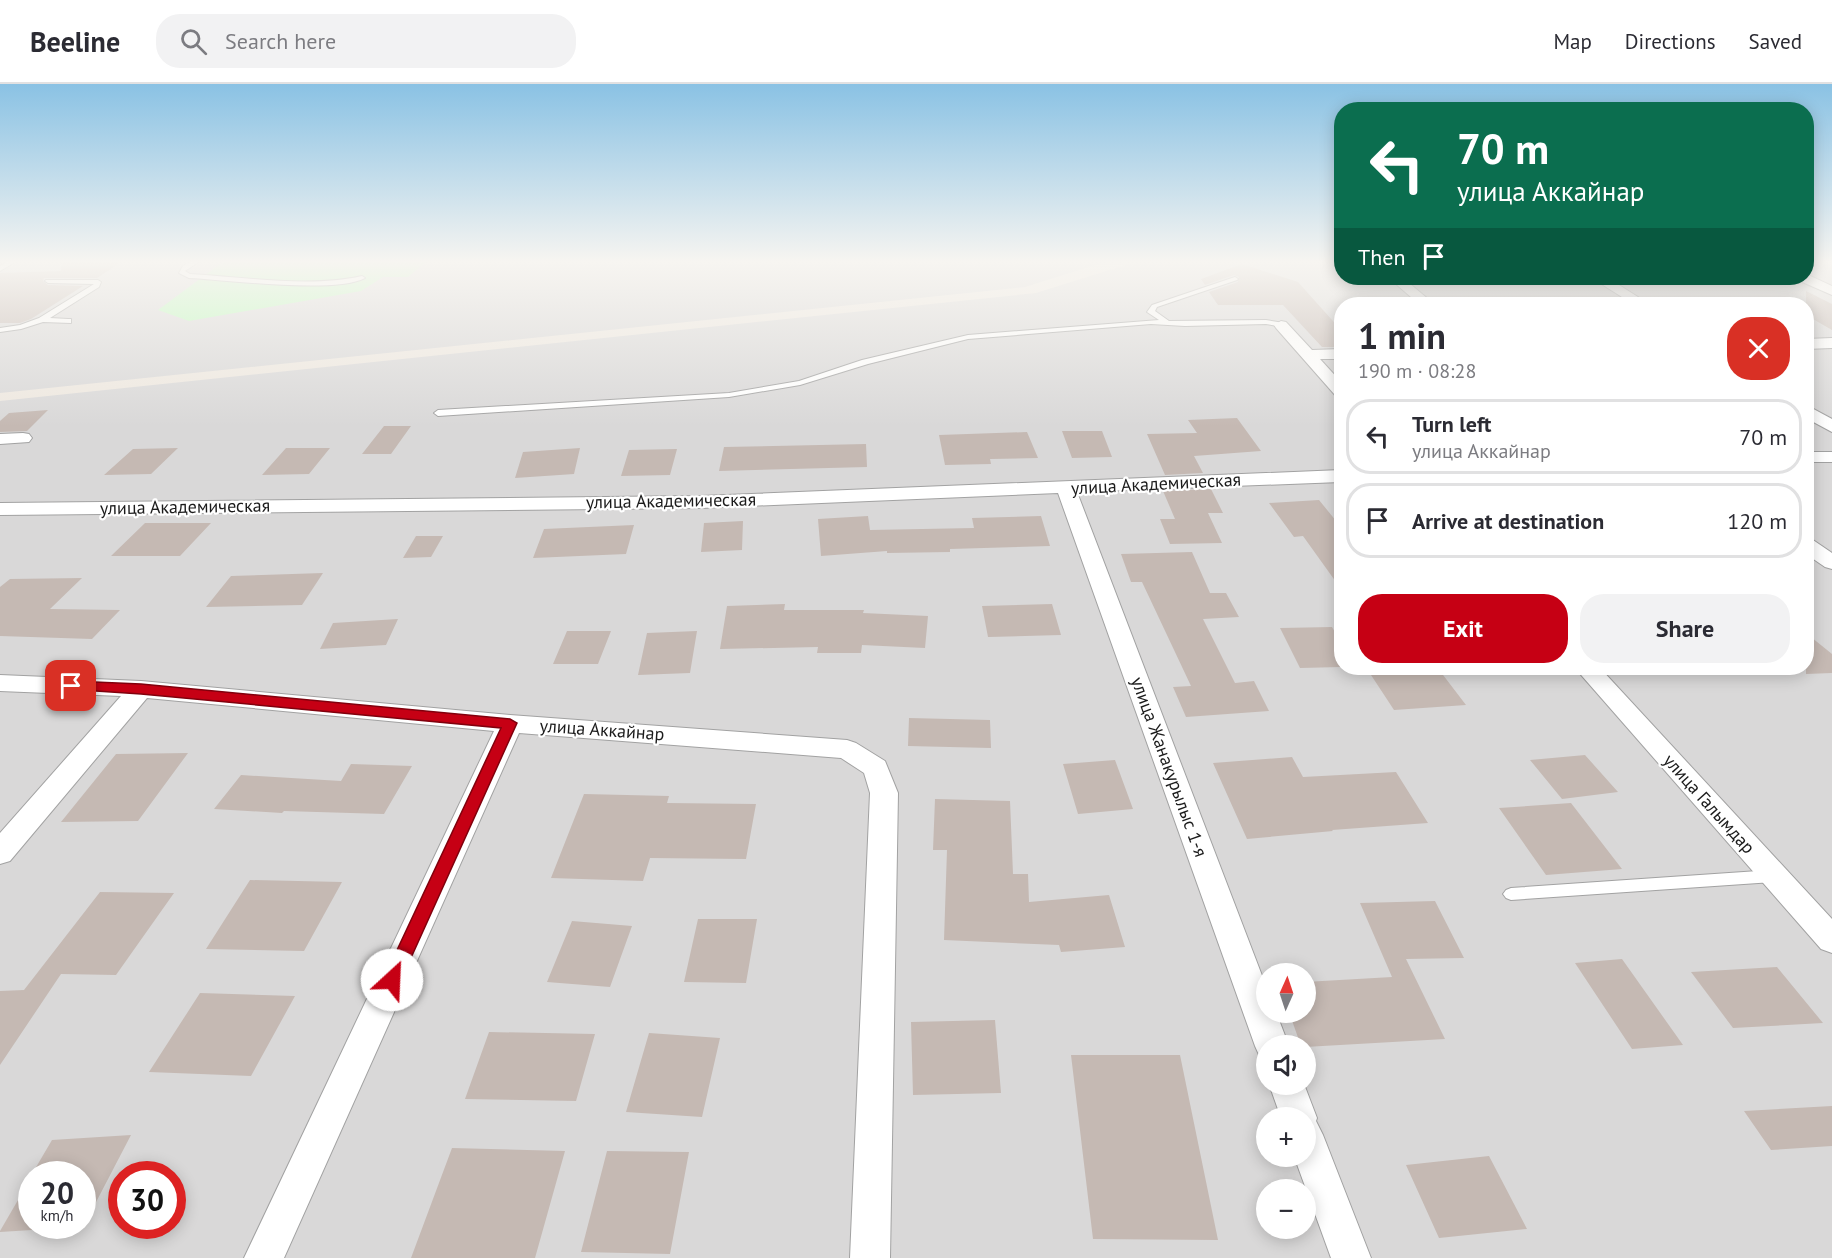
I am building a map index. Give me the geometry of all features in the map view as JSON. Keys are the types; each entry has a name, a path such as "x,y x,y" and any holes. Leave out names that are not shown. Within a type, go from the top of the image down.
{"street":[{"path":"1281,325 1334,384"},
{"path":"1814,344 1832,343"},
{"path":"1309,355 1334,354"},
{"path":"1814,415 1832,427"},
{"path":"0,439 23,438"},
{"path":"1814,457 1832,456"},
{"name":"улица Академическая","path":"0,509 701,502 1334,476"},
{"name":"улица Жанакурылыс 1-я","path":"1066,488 1268,1035"},
{"path":"1814,550 1832,563"},
{"name":"улица Галымдар","path":"1593,675 1832,940"},
{"name":"улица Аккайнар","path":"0,683 141,689 510,723 847,749 876,768 884,793 870,1258"},
{"path":"0,852 141,689"},
{"path":"264,1258 510,723"},
{"path":"1316,1164 1351,1258"}],"lane":[{"path":"0,330 21,327 49,316"},
{"path":"1157,316 1167,323"},
{"path":"42,320 68,321"},
{"path":"438,413 729,395 800,383 865,362 969,338 1095,326 1167,323 1266,322 1281,325"},
{"path":"1510,894 1774,876"}],"shaded area":[{"path":"0,316 747,316 0,393"},
{"path":"817,316 1334,316 1334,675 1814,675 1814,316 1832,316 1832,1258 0,1258 0,401"}],"green space":[{"path":"174,316 219,316 189,321"}],"building":[{"path":"0,316 36,316 20,323 0,323"},
{"path":"1293,316 1328,316 1334,322 1334,347 1322,347"},
{"path":"1814,316 1832,316 1832,330 1814,320"},
{"path":"48,410 27,431 0,432 0,421 9,413"},
{"path":"1237,418 1261,451 1194,456 1203,473 1165,475 1147,434 1197,433 1188,420"},
{"path":"384,426 411,426 391,454 362,454"},
{"path":"1062,431 1102,431 1112,457 1072,458"},
{"path":"1027,432 1038,458 990,459 991,464 945,465 939,435"},
{"path":"866,444 867,467 719,471 724,447"},
{"path":"178,448 151,474 104,475 133,449"},
{"path":"286,448 330,448 309,474 262,475"},
{"path":"580,448 574,474 515,478 523,452"},
{"path":"677,449 670,475 621,476 629,450"},
{"path":"1211,489 1223,513 1208,513 1222,543 1170,544 1160,519 1175,519 1163,491"},
{"path":"1319,500 1334,518 1334,579 1303,536 1294,537 1269,503"},
{"path":"868,516 870,530 974,528 972,518 1041,516 1050,546 950,549 950,552 887,553 887,551 821,556 818,519"},
{"path":"743,521 742,550 701,552 704,523"},
{"path":"145,523 211,523 180,556 111,556"},
{"path":"634,525 626,554 533,558 544,529"},
{"path":"416,536 443,536 431,557 403,558"},
{"path":"1192,552 1210,593 1226,593 1239,617 1203,619 1235,683 1254,681 1269,711 1186,717 1173,687 1191,686 1142,582 1131,582 1121,554"},
{"path":"323,573 302,605 206,607 231,576"},
{"path":"82,578 50,609 120,610 92,639 0,636 0,587 10,579"},
{"path":"785,604 784,610 864,610 863,613 928,616 925,648 862,645 861,653 817,653 818,647 720,649 727,606"},
{"path":"1052,604 1061,635 988,637 982,606"},
{"path":"398,619 386,645 320,649 333,623"},
{"path":"1332,627 1334,631 1334,667 1300,668 1280,628"},
{"path":"567,631 611,631 598,664 553,664"},
{"path":"697,631 690,673 638,675 647,633"},
{"path":"1814,639 1832,654 1832,673 1814,674"},
{"path":"1371,675 1443,675 1466,705 1394,710"},
{"path":"909,718 990,720 991,748 908,746"},
{"path":"188,753 138,821 61,822 116,754"},
{"path":"1585,755 1618,792 1562,799 1530,760"},
{"path":"1292,757 1303,777 1396,772 1428,823 1247,839 1213,763"},
{"path":"1115,760 1133,809 1078,814 1063,764"},
{"path":"351,764 412,766 384,814 284,811 282,813 214,809 241,775 341,781"},
{"path":"584,794 669,796 667,803 756,804 746,859 650,858 643,881 551,878"},
{"path":"935,799 1010,801 1013,874 1028,874 1029,902 1109,895 1125,947 1061,952 1059,945 944,940 947,850 933,850"},
{"path":"1571,803 1622,869 1546,875 1499,808"},
{"path":"250,880 342,882 304,951 206,949"},
{"path":"100,892 174,893 116,975 61,974 0,1065 0,991 24,990"},
{"path":"1435,901 1464,958 1406,959 1445,1039 1316,1046 1316,1035 1297,1035 1293,1023 1316,1023 1316,981 1392,977 1360,903"},
{"path":"698,919 757,919 746,983 684,982"},
{"path":"572,921 632,926 610,987 547,982"},
{"path":"1622,959 1683,1045 1632,1049 1575,963"},
{"path":"1777,967 1823,1023 1733,1028 1691,972"},
{"path":"200,993 295,996 251,1076 149,1072"},
{"path":"995,1020 1001,1093 913,1095 911,1022"},
{"path":"489,1032 595,1034 576,1101 465,1099"},
{"path":"649,1033 720,1038 702,1117 626,1112"},
{"path":"1071,1055 1180,1055 1218,1240 1093,1239"},
{"path":"1832,1106 1832,1146 1771,1150 1744,1111"},
{"path":"131,1135 117,1161 108,1161 108,1179 96,1202 96,1161 40,1161 52,1140"},
{"path":"452,1148 565,1151 535,1258 411,1258"},
{"path":"607,1151 689,1152 670,1254 581,1252"},
{"path":"1489,1156 1527,1229 1439,1238 1406,1165"},
{"path":"18,1200 18,1231 0,1231"}],"route":[{"path":"71,686 141,689 510,723 392,980"}]}
